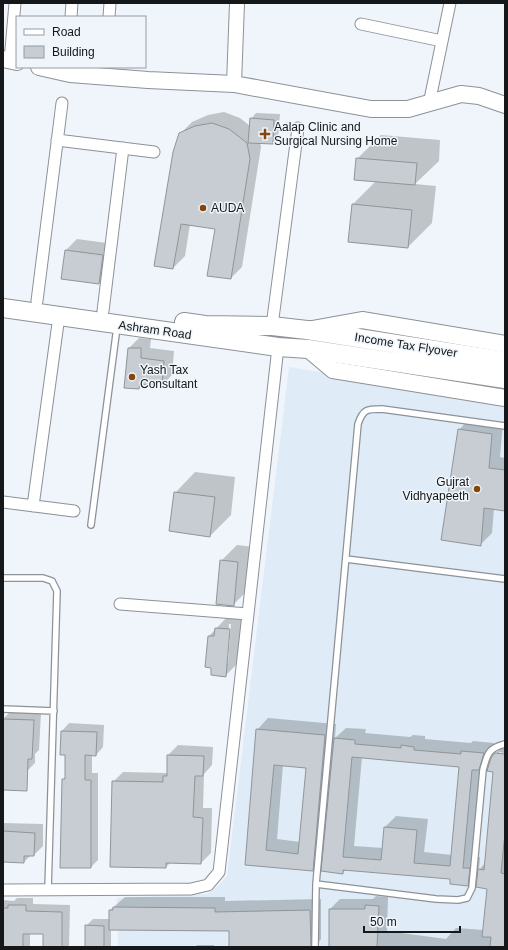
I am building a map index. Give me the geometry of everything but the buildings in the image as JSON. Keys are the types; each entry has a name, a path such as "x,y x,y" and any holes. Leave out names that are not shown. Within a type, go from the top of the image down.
{"main road":[{"path":"43,68 70,74 148,80 234,84 371,109 408,109 461,94 479,96 505,105"},
{"name":"Ashram Road","path":"3,297 206,325 272,326 307,330"},
{"name":"Ashram Road","path":"3,308 278,347 308,349"},
{"path":"307,330 362,320 505,344"},
{"name":"Income Tax Flyover","path":"307,330 505,361"},
{"path":"308,349 333,370 505,398"},
{"name":"Income Tax Flyover","path":"308,349 505,379"}],"street":[{"path":"12,56 15,3"},
{"path":"72,3 72,16"},
{"path":"109,16 110,3"},
{"path":"234,84 238,3"},
{"path":"429,104 450,3"},
{"path":"362,24 442,41"},
{"path":"37,301 62,103"},
{"path":"272,326 298,128"},
{"path":"57,140 154,152"},
{"path":"104,311 123,148"},
{"path":"33,506 59,316"},
{"path":"3,890 191,889 208,885 219,872 278,347"},
{"path":"3,502 74,511"},
{"path":"120,604 248,614"}],"lane":[{"path":"91,525 117,324"},
{"path":"315,947 316,884 358,424 361,414 369,409 382,409 505,426"},
{"path":"346,559 505,579"},
{"path":"3,578 43,578 52,581 56,591 54,711 48,890"},
{"path":"3,709 54,711"},
{"path":"316,884 436,899 458,900 467,898 472,888 483,770 487,754 496,746 505,744"}],"shaded area":[{"path":"289,367 505,402 505,947 118,947 117,898 207,894 218,886 227,876"}],"place":[{"name":"Aalap Clinic and Surgical Nursing Home","path":"265,134"},
{"name":"AUDA","path":"203,208"},
{"name":"Yash Tax Consultant","path":"132,377"},
{"name":"Gujrat Vidhyapeeth","path":"477,489"}]}
